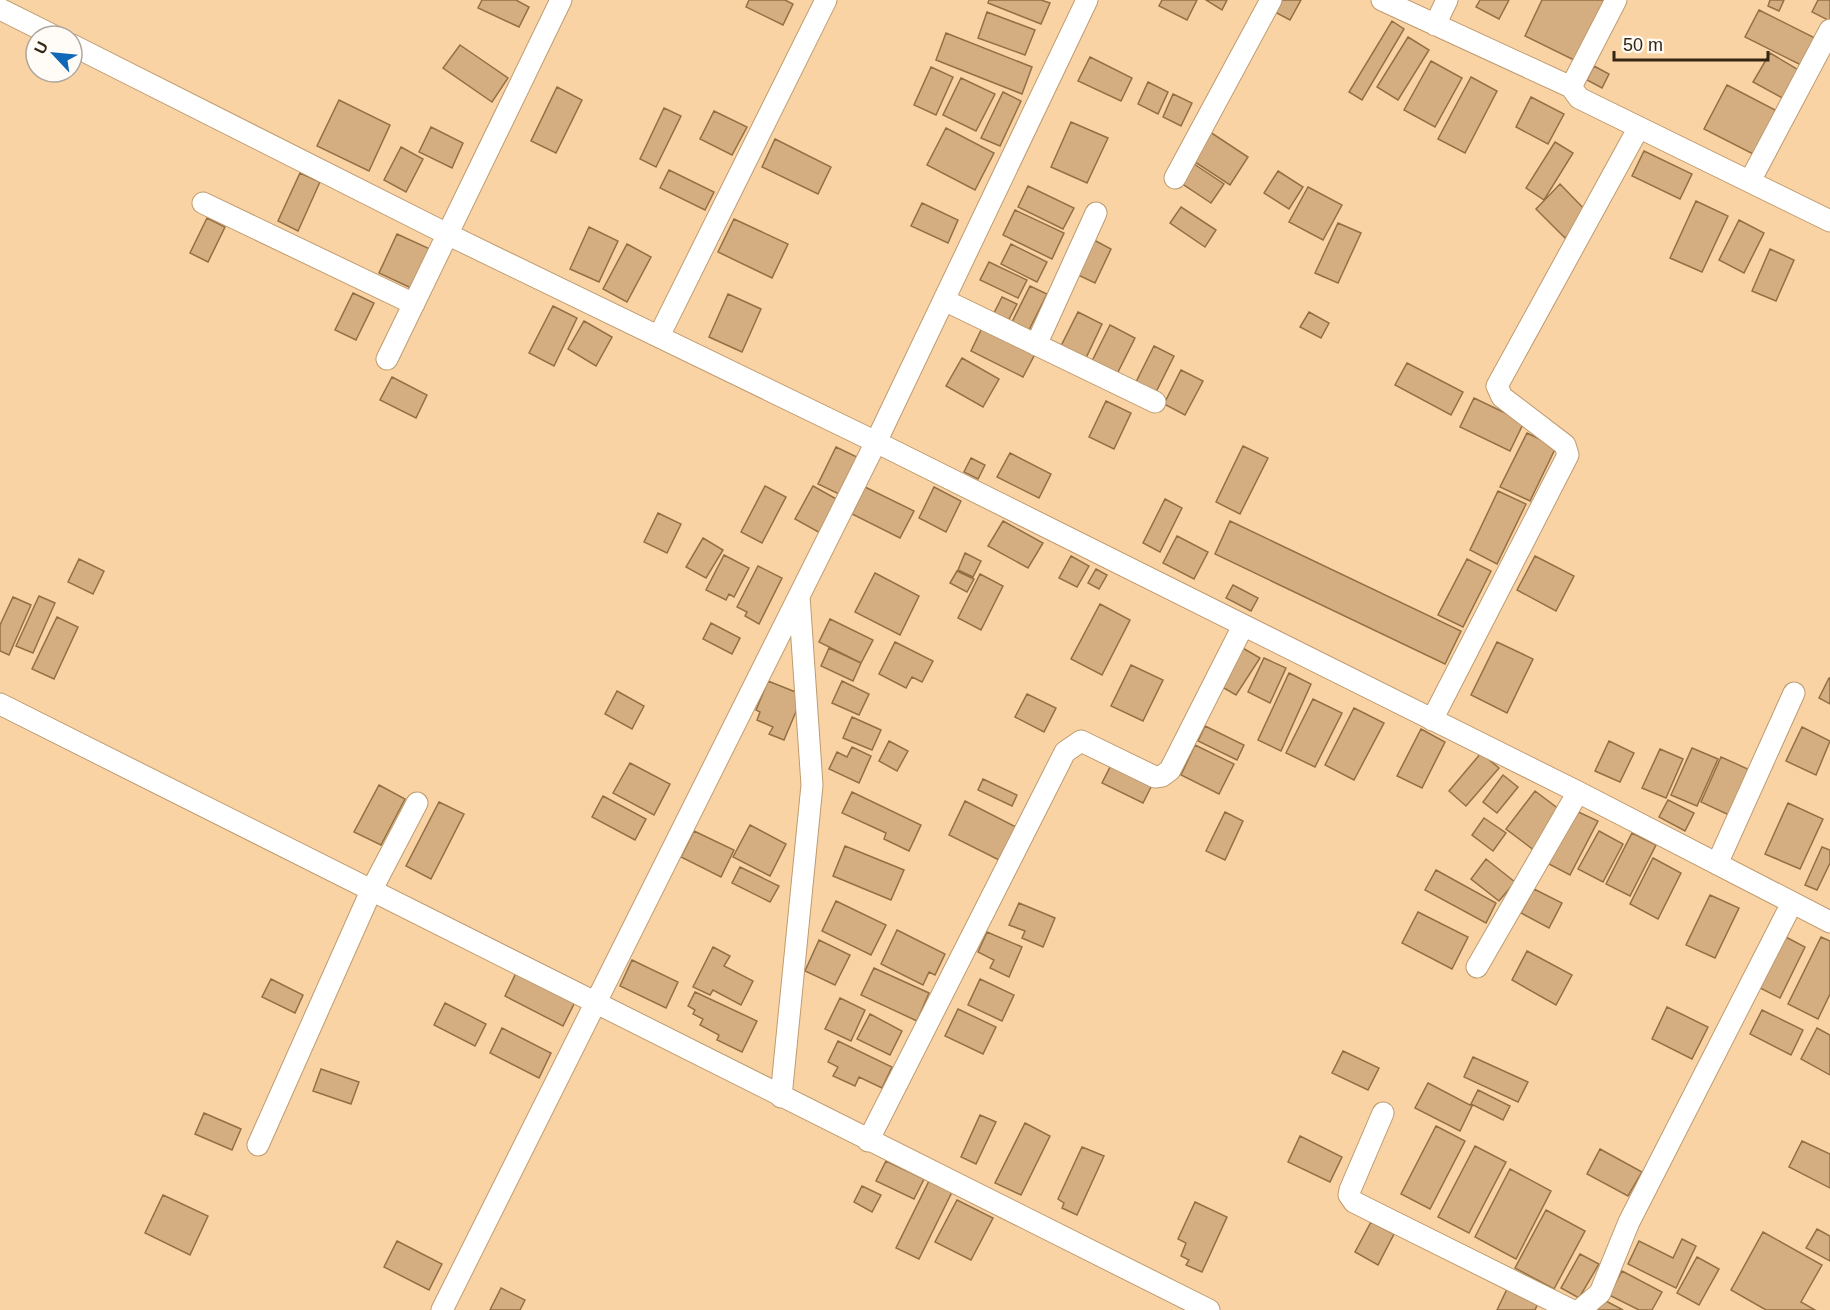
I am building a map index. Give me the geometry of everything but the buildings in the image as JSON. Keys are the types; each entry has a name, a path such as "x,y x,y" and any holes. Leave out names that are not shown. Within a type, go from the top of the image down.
{"street":[{"path":"387,359 561,0"},
{"path":"659,336 826,0"},
{"path":"442,1310 597,1005 876,442 1087,0"},
{"path":"1175,178 1270,0"},
{"path":"1382,0 1571,87 1579,98 1638,129 1830,221"},
{"path":"1436,25 1447,0"},
{"path":"1571,87 1616,0"},
{"path":"0,9 30,24"},
{"path":"1750,181 1830,30"},
{"path":"84,51 447,234 876,442 1578,792 1830,922"},
{"path":"1432,720 1568,455 1565,445 1502,397 1497,386 1638,129"},
{"path":"203,203 414,304"},
{"path":"1036,345 1096,213"},
{"path":"944,300 1155,402"},
{"path":"781,1097 812,794 800,595"},
{"path":"868,1141 1065,752 1081,741 1155,777 1162,776 1170,770 1243,626"},
{"path":"1717,864 1794,693"},
{"path":"0,704 1209,1310"},
{"path":"1477,967 1578,792"},
{"path":"258,1145 371,891 417,803"},
{"path":"1580,1310 1600,1293 1629,1222 1792,903"},
{"path":"1383,1113 1350,1190 1349,1195 1354,1202 1571,1310"}]}
